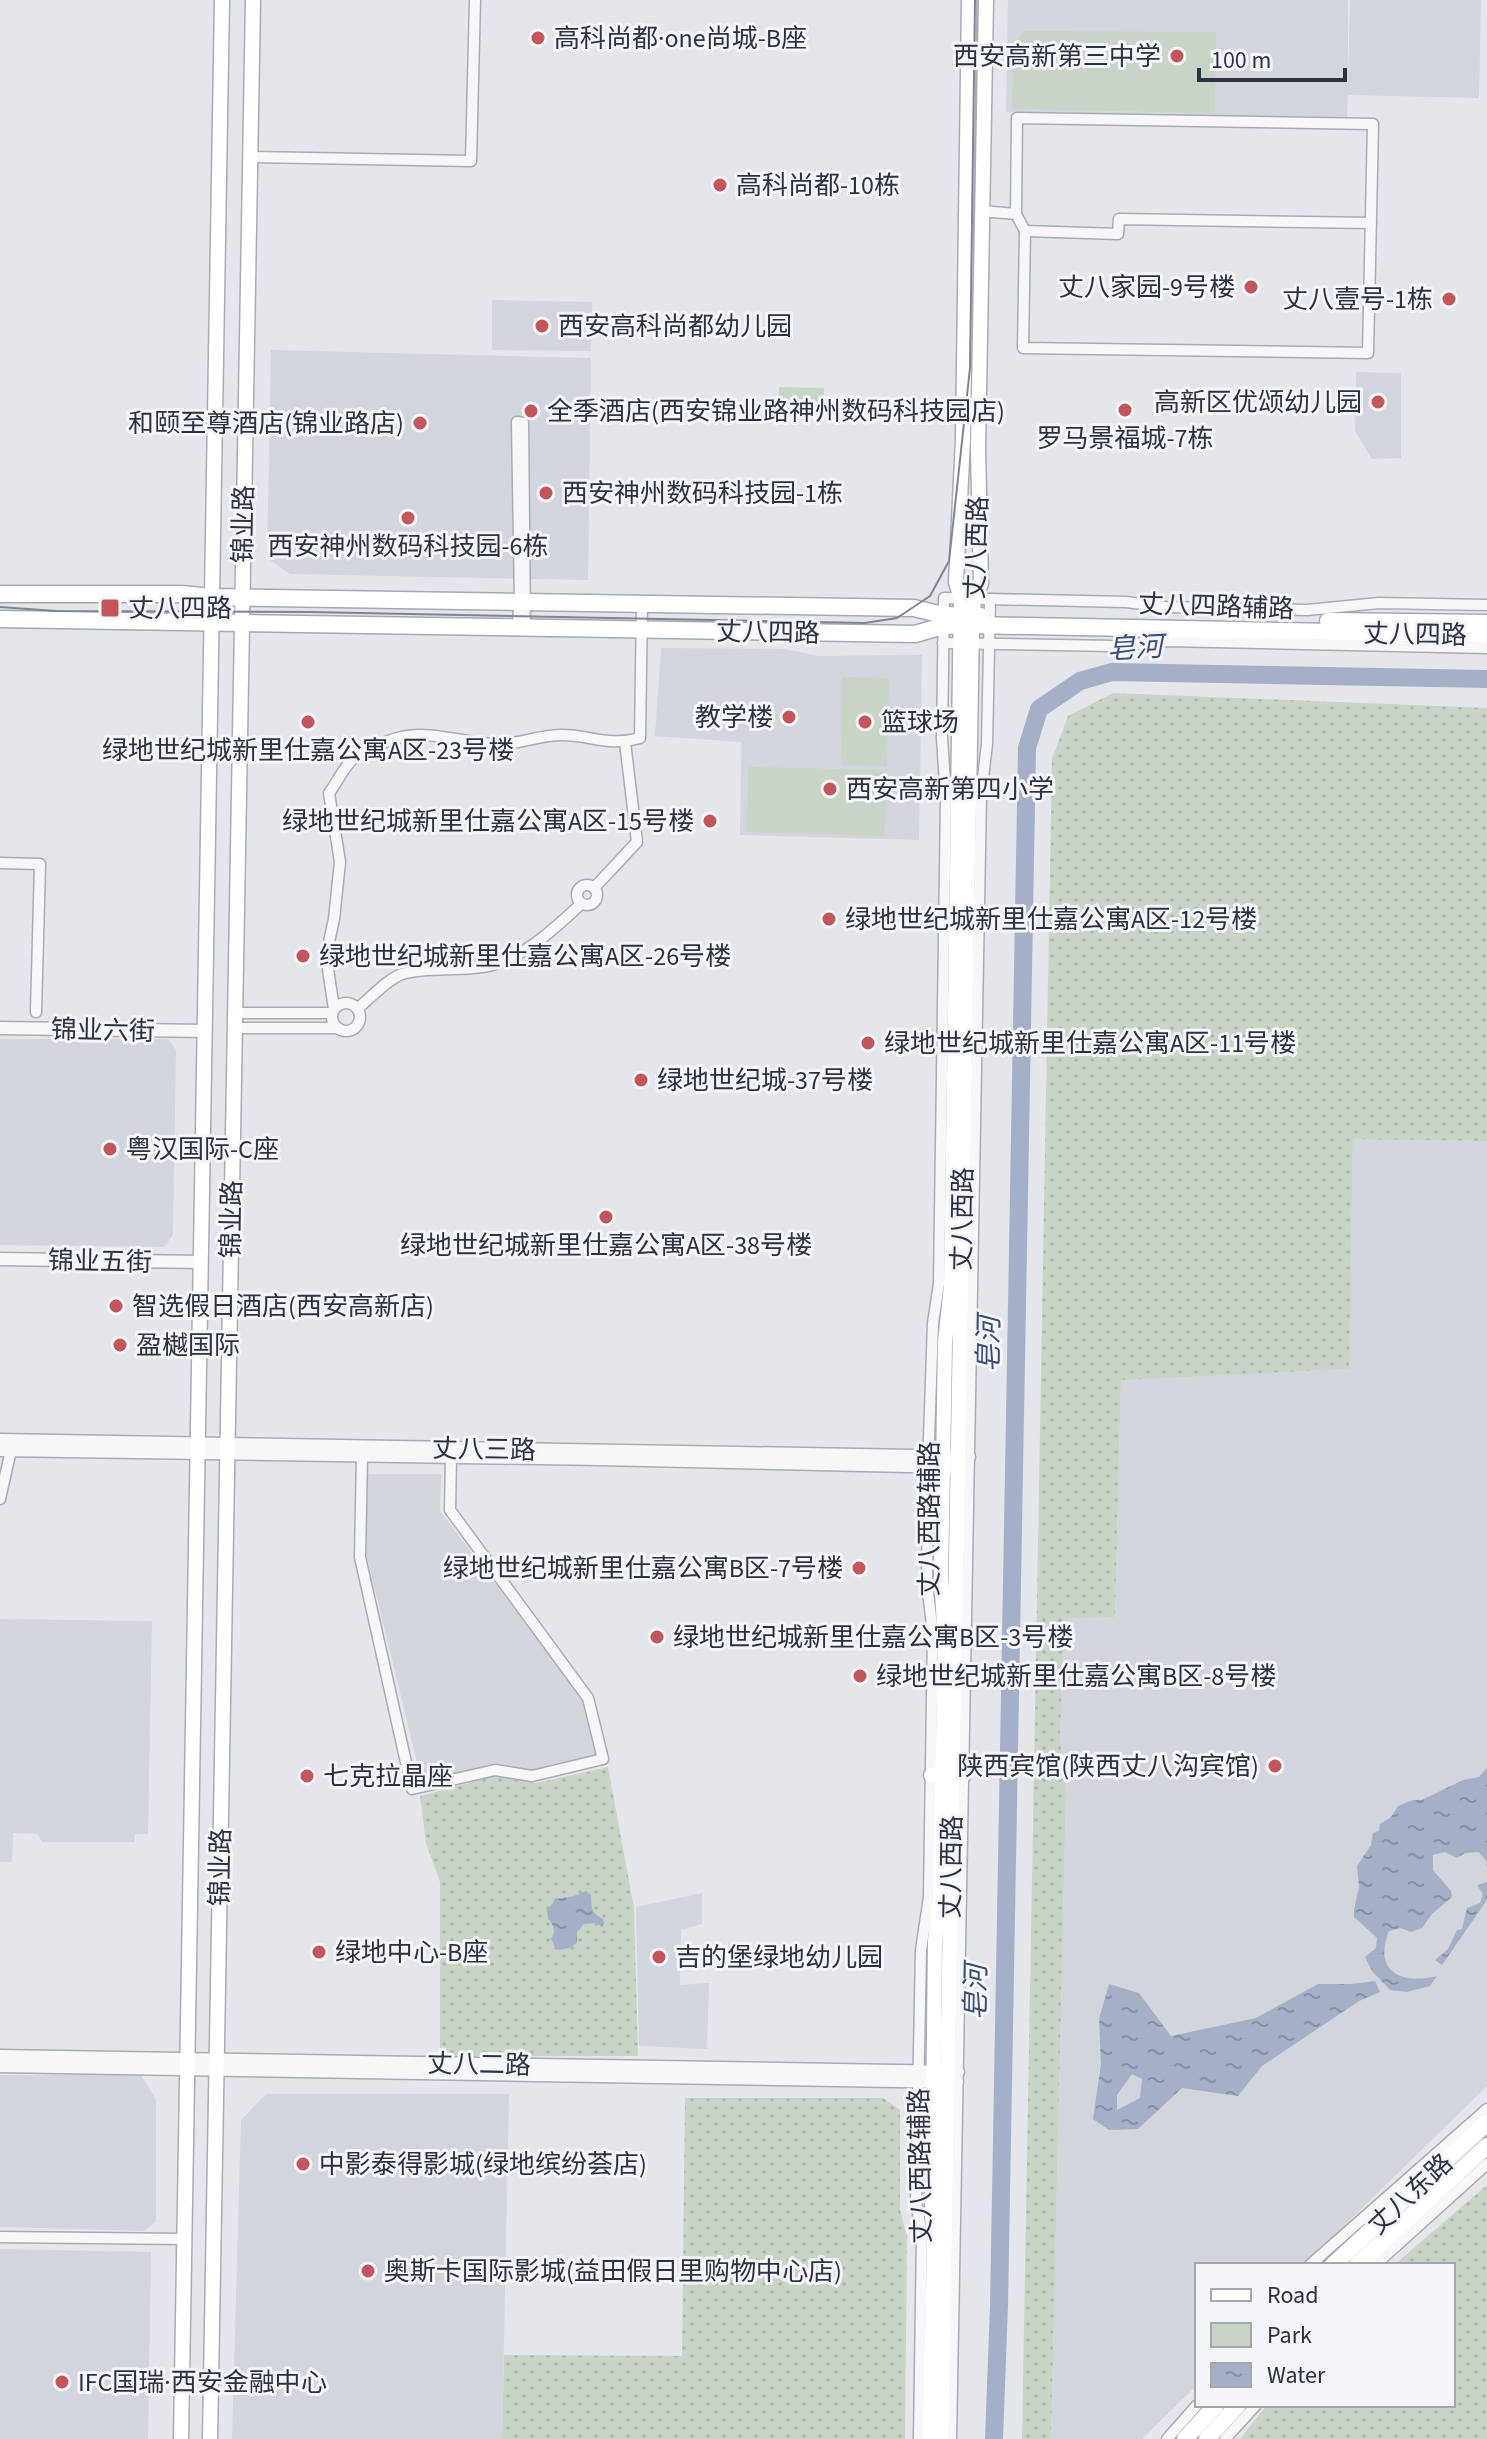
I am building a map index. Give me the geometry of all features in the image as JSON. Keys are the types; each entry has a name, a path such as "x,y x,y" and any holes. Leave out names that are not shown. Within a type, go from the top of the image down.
{"main road":[{"name":"锦业路","path":"181,2439 222,0"},
{"name":"锦业路","path":"210,2439 253,0"},
{"name":"丈八西路","path":"941,2439 935,1941 947,1775 962,1460 973,619 956,582 963,439 969,0"},
{"name":"丈八西路","path":"947,1775 945,1643 935,1462 951,1270 973,619 981,584 978,448 986,0"},
{"name":"丈八四路","path":"0,594 181,594 212,597 914,608 943,621"},
{"name":"丈八四路","path":"0,619 915,634 943,621 973,619 1487,623"},
{"name":"丈八四路","path":"973,619 1487,635"},
{"name":"丈八西路","path":"930,2439 932,2215 939,2077"},
{"name":"丈八东路","path":"1335,2263 1487,2123"},
{"name":"丈八东路","path":"1359,2263 1487,2146"},
{"path":"1185,2439 1214,2407"},
{"path":"1207,2439 1236,2407"}],"street":[{"path":"250,157 471,161 475,0"},
{"path":"1017,118 1373,124 1368,353 1023,348 1025,231 1016,214 1017,118"},
{"path":"981,211 1016,214"},
{"path":"1025,231 1118,234 1119,219 1371,223"},
{"path":"521,628 522,602 523,423 517,422 522,602"},
{"name":"丈八四路辅路","path":"943,621 1126,602 1166,607 1307,610 1379,603 1487,605"},
{"path":"338,1028 333,1023 326,956 334,919 340,862 329,793 353,758 387,740 409,734 431,734 495,744 514,744 561,735 605,742 640,738 642,604"},
{"name":"丈八四路辅路","path":"973,619 989,644 1114,646 1168,641 1487,648"},
{"name":"丈八西路辅路","path":"962,1460 981,795 987,744 989,644 973,619"},
{"name":"丈八西路辅路","path":"935,1462 933,1323 939,1284 946,799 942,738 943,621"},
{"path":"358,1008 403,974 492,966 516,955 537,942 581,904 577,895 579,889 585,885 594,888 637,842 625,742"},
{"path":"0,863 40,864 36,1012"},
{"path":"342,1003 358,1008 361,1016 358,1025 349,1031 236,1020 333,1011 342,1003"},
{"name":"锦业六街","path":"0,1028 205,1031"},
{"name":"锦业五街","path":"0,1259 200,1262"},
{"name":"丈八三路","path":"0,1440 226,1449 935,1462"},
{"name":"丈八三路","path":"5,1450 197,1448"},
{"name":"丈八三路","path":"226,1449 362,1457 962,1460"},
{"path":"0,1499 5,1450"},
{"path":"362,1457 360,1557 412,1789 495,1770 532,1776 603,1759 588,1698 450,1510 451,1458"},
{"name":"丈八西路辅路","path":"947,1775 939,2077 951,2439"},
{"name":"丈八二路","path":"0,2056 217,2065 939,2077"},
{"name":"丈八二路","path":"0,2066 188,2064"},
{"name":"丈八西路辅路","path":"919,2439 922,2235 916,2202 939,2077"},
{"path":"1312,2263 1487,2109"},
{"path":"1377,2263 1487,2164"},
{"path":"0,2237 185,2239"},
{"path":"1167,2439 1195,2407"},
{"path":"1225,2439 1254,2407"}],"shaded area":[{"name":"西安高新第三中学","path":"1008,0 1348,0 1348,82 1350,0 1481,0 1479,98 1348,95 1347,118 1006,112"},
{"name":"西安高科尚都幼儿园","path":"492,300 592,302 591,351 492,350"},
{"path":"271,350 591,358 588,580 290,574 267,558"},
{"name":"高新区优颂幼儿园","path":"1356,372 1401,373 1401,458 1372,459 1355,431"},
{"name":"西安高新第四小学","path":"661,648 784,649 819,656 922,655 919,840 740,835 741,742 655,736"},
{"path":"0,1039 168,1039 176,1050 173,1235 164,1247 0,1245"},
{"name":"陕西宾馆(陕西丈八沟宾馆)","path":"1353,1138 1487,1141 1487,2086 1306,2263 1195,2263 1195,2387 1142,2439 1051,2439 1066,1793 1060,1738 1064,1617 1115,1617 1121,1379 1348,1369"},
{"path":"368,1474 441,1474 440,1511 586,1703 599,1756 532,1773 497,1765 422,1783 366,1553"},
{"path":"0,1619 152,1621 148,1834 135,1834 135,1842 42,1842 37,1834 13,1833 12,1862 0,1862"},
{"name":"吉的堡绿地幼儿园","path":"702,1893 702,1924 681,1930 680,1985 709,1983 707,2049 639,2046 636,1907"},
{"path":"0,2075 141,2075 156,2100 156,2222 144,2231 0,2227"},
{"path":"266,2094 509,2094 502,2439 232,2439 241,2120"},
{"path":"0,2249 151,2252 148,2439 0,2439"}],"green space":[{"path":"1024,31 1216,32 1215,113 1012,109 1013,45"},
{"path":"779,387 824,388 824,413 778,412"},
{"name":"篮球场","path":"842,677 889,678 887,766 841,765"},
{"path":"1113,693 1487,708 1487,1141 1353,1139 1349,1369 1121,1380 1115,1617 1064,1618 1060,1738 1066,1793 1051,2439 1022,2439 1052,759 1068,716"},
{"path":"748,767 887,770 884,836 747,832"},
{"path":"608,1767 634,1908 638,2056 440,2056 440,1882 426,1843 420,1796 495,1776 537,1783"},
{"path":"685,2098 883,2098 900,2110 900,2210 907,2236 905,2439 502,2439 504,2355 682,2356"},
{"path":"1487,2185 1487,2439 1240,2439 1265,2407 1455,2407 1455,2263 1396,2263"}],"water":[{"path":"1487,1768 1487,1869 1486,1861 1479,1852 1465,1853 1457,1858 1445,1852 1433,1855 1433,1870 1451,1891 1452,1897 1432,1914 1422,1928 1411,1932 1401,1928 1389,1931 1385,1956 1387,1965 1401,1976 1437,1976 1430,1986 1407,1992 1390,1990 1372,1971 1365,1957 1376,1948 1377,1938 1354,1917 1359,1887 1357,1866 1371,1845 1373,1833 1379,1831 1380,1824 1391,1817 1398,1806 1422,1800 1463,1780 1479,1777"},
{"path":"1487,1882 1487,1900 1442,1965 1435,1960 1448,1949 1457,1930 1462,1929 1467,1908 1480,1903 1483,1894 1477,1885"},
{"path":"586,1891 591,1895 594,1912 604,1923 602,1927 596,1923 584,1924 577,1932 577,1943 559,1950 551,1939 554,1929 547,1910 556,1899"},
{"path":"1375,1981 1380,1992 1359,2001 1262,2066 1238,2096 1182,2088 1138,2129 1109,2130 1093,2119 1101,2064 1099,2019 1109,1984 1139,1993 1171,2036 1256,2018 1318,1984","holes":["1132,2074 1142,2079 1140,2098 1117,2110 1117,2095"]}],"waterway":[{"name":"皂河","path":"994,2439 999,2306 1027,748 1039,709 1080,681 1112,672 1487,679"}],"tram line":[{"path":"0,607 56,611 310,612 865,623 897,618 930,596 949,561 970,368 975,0"}],"place":[{"name":"高科尚都·one尚城-B座","path":"538,38"},
{"name":"西安高新第三中学","path":"1177,56"},
{"name":"高科尚都-10栋","path":"720,185"},
{"name":"丈八家园-9号楼","path":"1251,287"},
{"name":"丈八壹号-1栋","path":"1449,299"},
{"name":"西安高科尚都幼儿园","path":"542,326"},
{"name":"高新区优颂幼儿园","path":"1378,402"},
{"name":"罗马景福城-7栋","path":"1125,410"},
{"name":"全季酒店(西安锦业路神州数码科技园店)","path":"531,411"},
{"name":"和颐至尊酒店(锦业路店)","path":"420,423"},
{"name":"西安神州数码科技园-1栋","path":"546,493"},
{"name":"西安神州数码科技园-6栋","path":"408,518"},
{"name":"丈八四路","path":"110,608"},
{"name":"教学楼","path":"789,717"},
{"name":"绿地世纪城新里仕嘉公寓A区-23号楼","path":"308,722"},
{"name":"篮球场","path":"865,722"},
{"name":"西安高新第四小学","path":"830,789"},
{"name":"绿地世纪城新里仕嘉公寓A区-15号楼","path":"710,821"},
{"name":"绿地世纪城新里仕嘉公寓A区-12号楼","path":"829,919"},
{"name":"绿地世纪城新里仕嘉公寓A区-26号楼","path":"303,956"},
{"name":"绿地世纪城新里仕嘉公寓A区-11号楼","path":"868,1043"},
{"name":"绿地世纪城-37号楼","path":"641,1080"},
{"name":"粤汉国际-C座","path":"110,1149"},
{"name":"绿地世纪城新里仕嘉公寓A区-38号楼","path":"606,1217"},
{"name":"智选假日酒店(西安高新店)","path":"116,1306"},
{"name":"盈樾国际","path":"120,1345"},
{"name":"绿地世纪城新里仕嘉公寓B区-7号楼","path":"859,1568"},
{"name":"绿地世纪城新里仕嘉公寓B区-3号楼","path":"657,1637"},
{"name":"绿地世纪城新里仕嘉公寓B区-8号楼","path":"860,1676"},
{"name":"陕西宾馆(陕西丈八沟宾馆)","path":"1275,1766"},
{"name":"七克拉晶座","path":"307,1776"},
{"name":"绿地中心-B座","path":"319,1952"},
{"name":"吉的堡绿地幼儿园","path":"659,1957"},
{"name":"中影泰得影城(绿地缤纷荟店)","path":"303,2164"},
{"name":"奥斯卡国际影城(益田假日里购物中心店)","path":"368,2271"},
{"name":"IFC国瑞·西安金融中心","path":"62,2382"}]}
